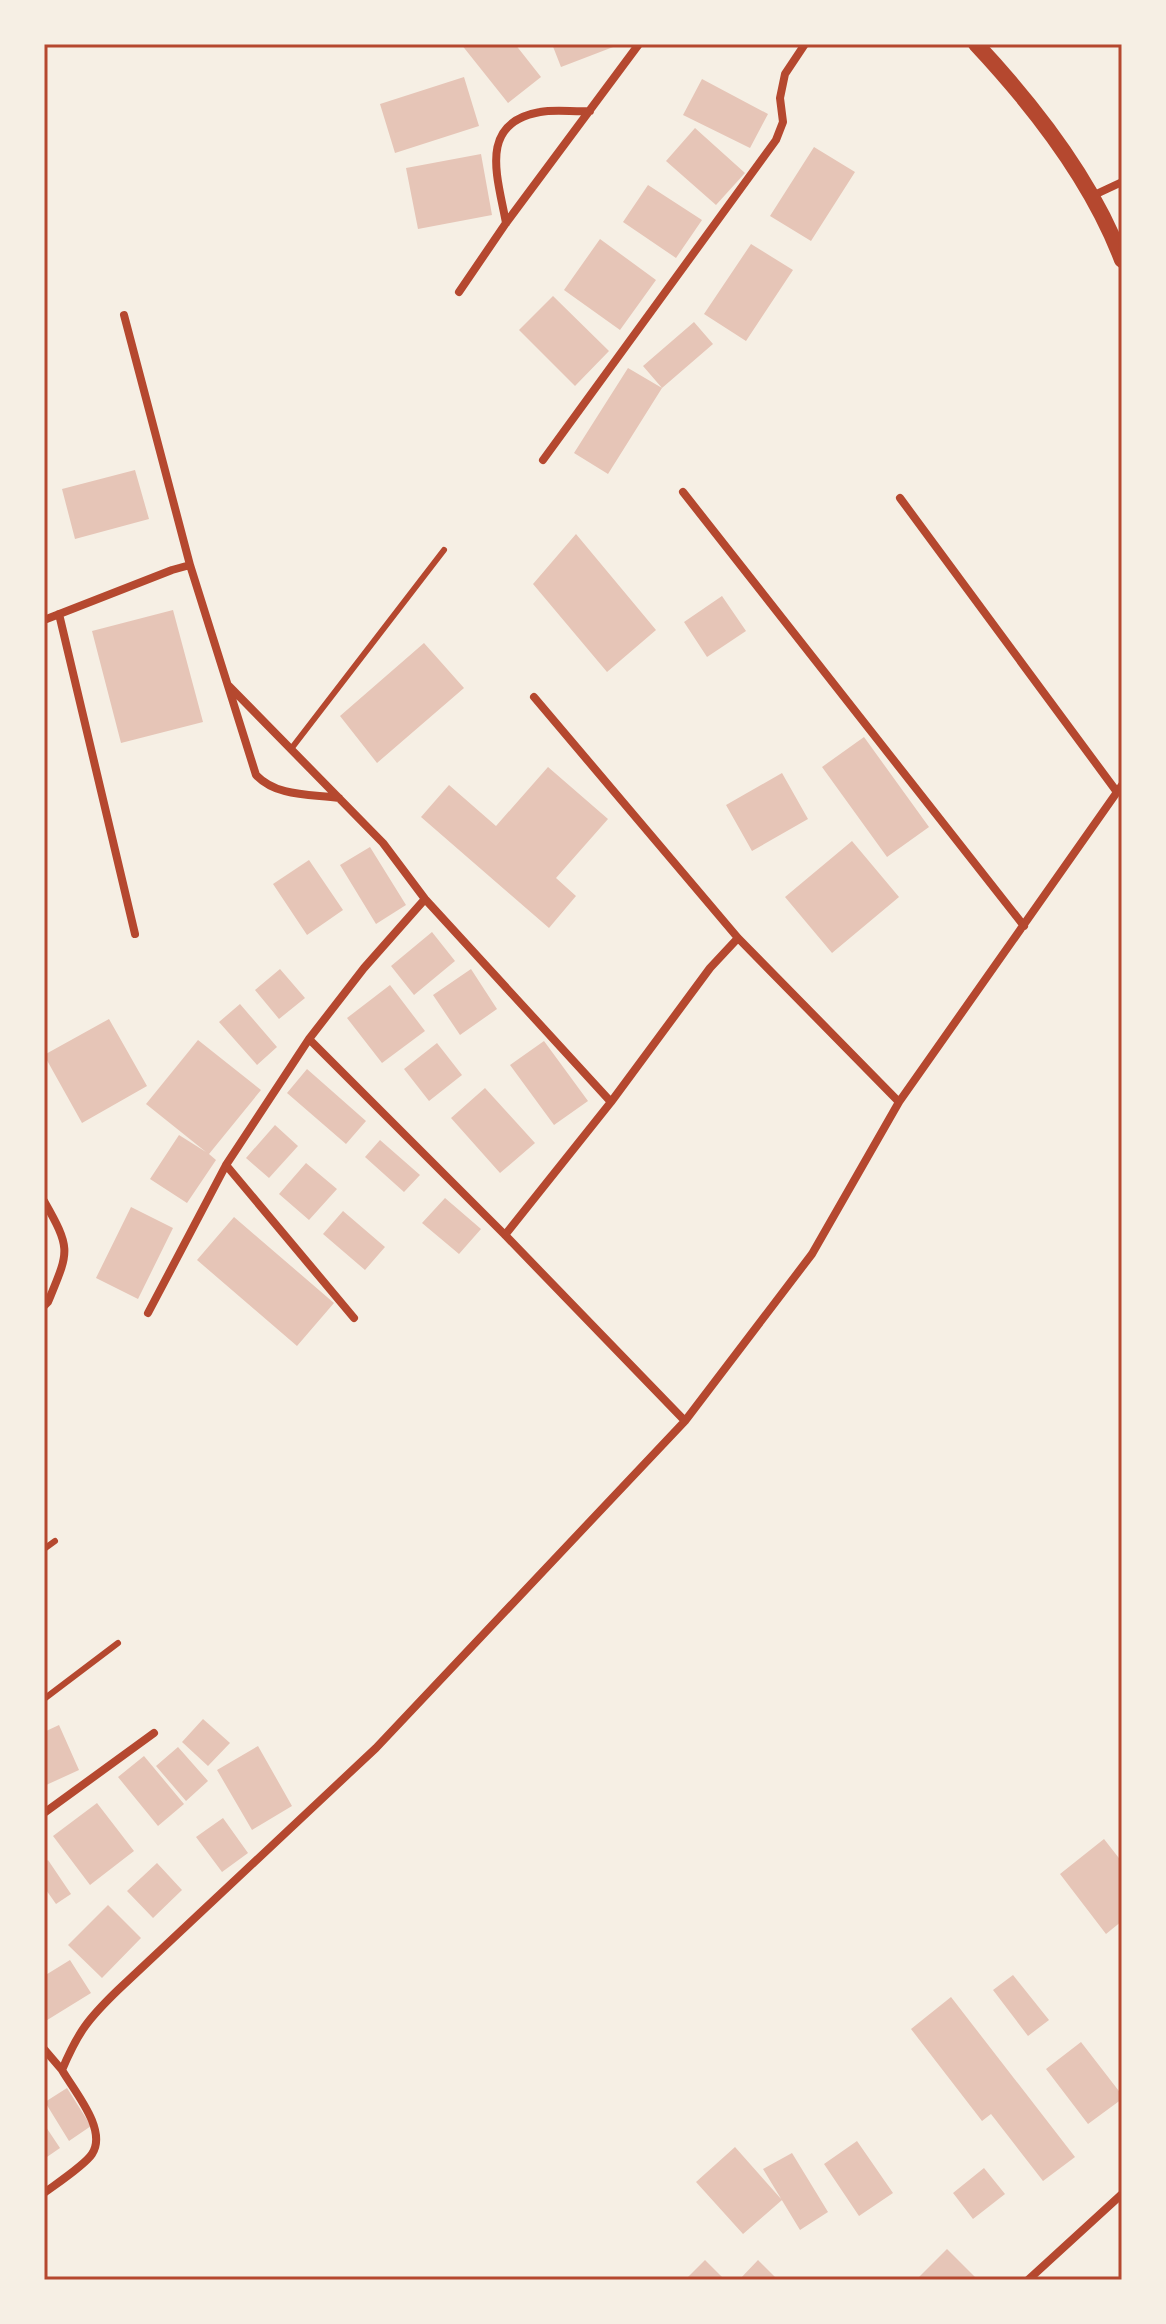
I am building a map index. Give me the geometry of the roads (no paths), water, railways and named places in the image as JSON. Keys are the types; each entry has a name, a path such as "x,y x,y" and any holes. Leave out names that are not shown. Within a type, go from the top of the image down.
{"main road":[{"path":"976,44 1036,111 1092,196 1120,248"}],"street":[{"path":"459,292 506,223 639,44"},
{"path":"543,460 776,140 783,122 780,98 785,74 805,44"},
{"path":"506,223 495,166 497,143 505,127 517,119 540,112 590,111"},
{"path":"1092,196 1122,182"},
{"path":"124,315 190,565 256,775 276,790 340,798"},
{"path":"683,492 1024,926"},
{"path":"62,2070 79,2033 92,2015 376,1748 685,1421 812,1254 899,1102 1119,788 900,498"},
{"path":"44,620 190,565"},
{"path":"59,614 135,934"},
{"path":"229,686 383,843 425,899 611,1102"},
{"path":"534,697 738,938 899,1102"},
{"path":"148,1313 226,1165 309,1039 364,968 425,899"},
{"path":"505,1235 611,1102 710,968 738,938"},
{"path":"309,1039 685,1421"},
{"path":"226,1165 354,1318"},
{"path":"44,1201 60,1229 65,1251 64,1262 44,1306"},
{"path":"44,1813 154,1733"},
{"path":"44,2049 62,2070 94,2123 98,2139 92,2155 44,2193"},
{"path":"1028,2280 1122,2194"}],"lane":[{"path":"291,749 444,550"},
{"path":"44,1549 55,1541"},
{"path":"44,1699 118,1643"}]}
